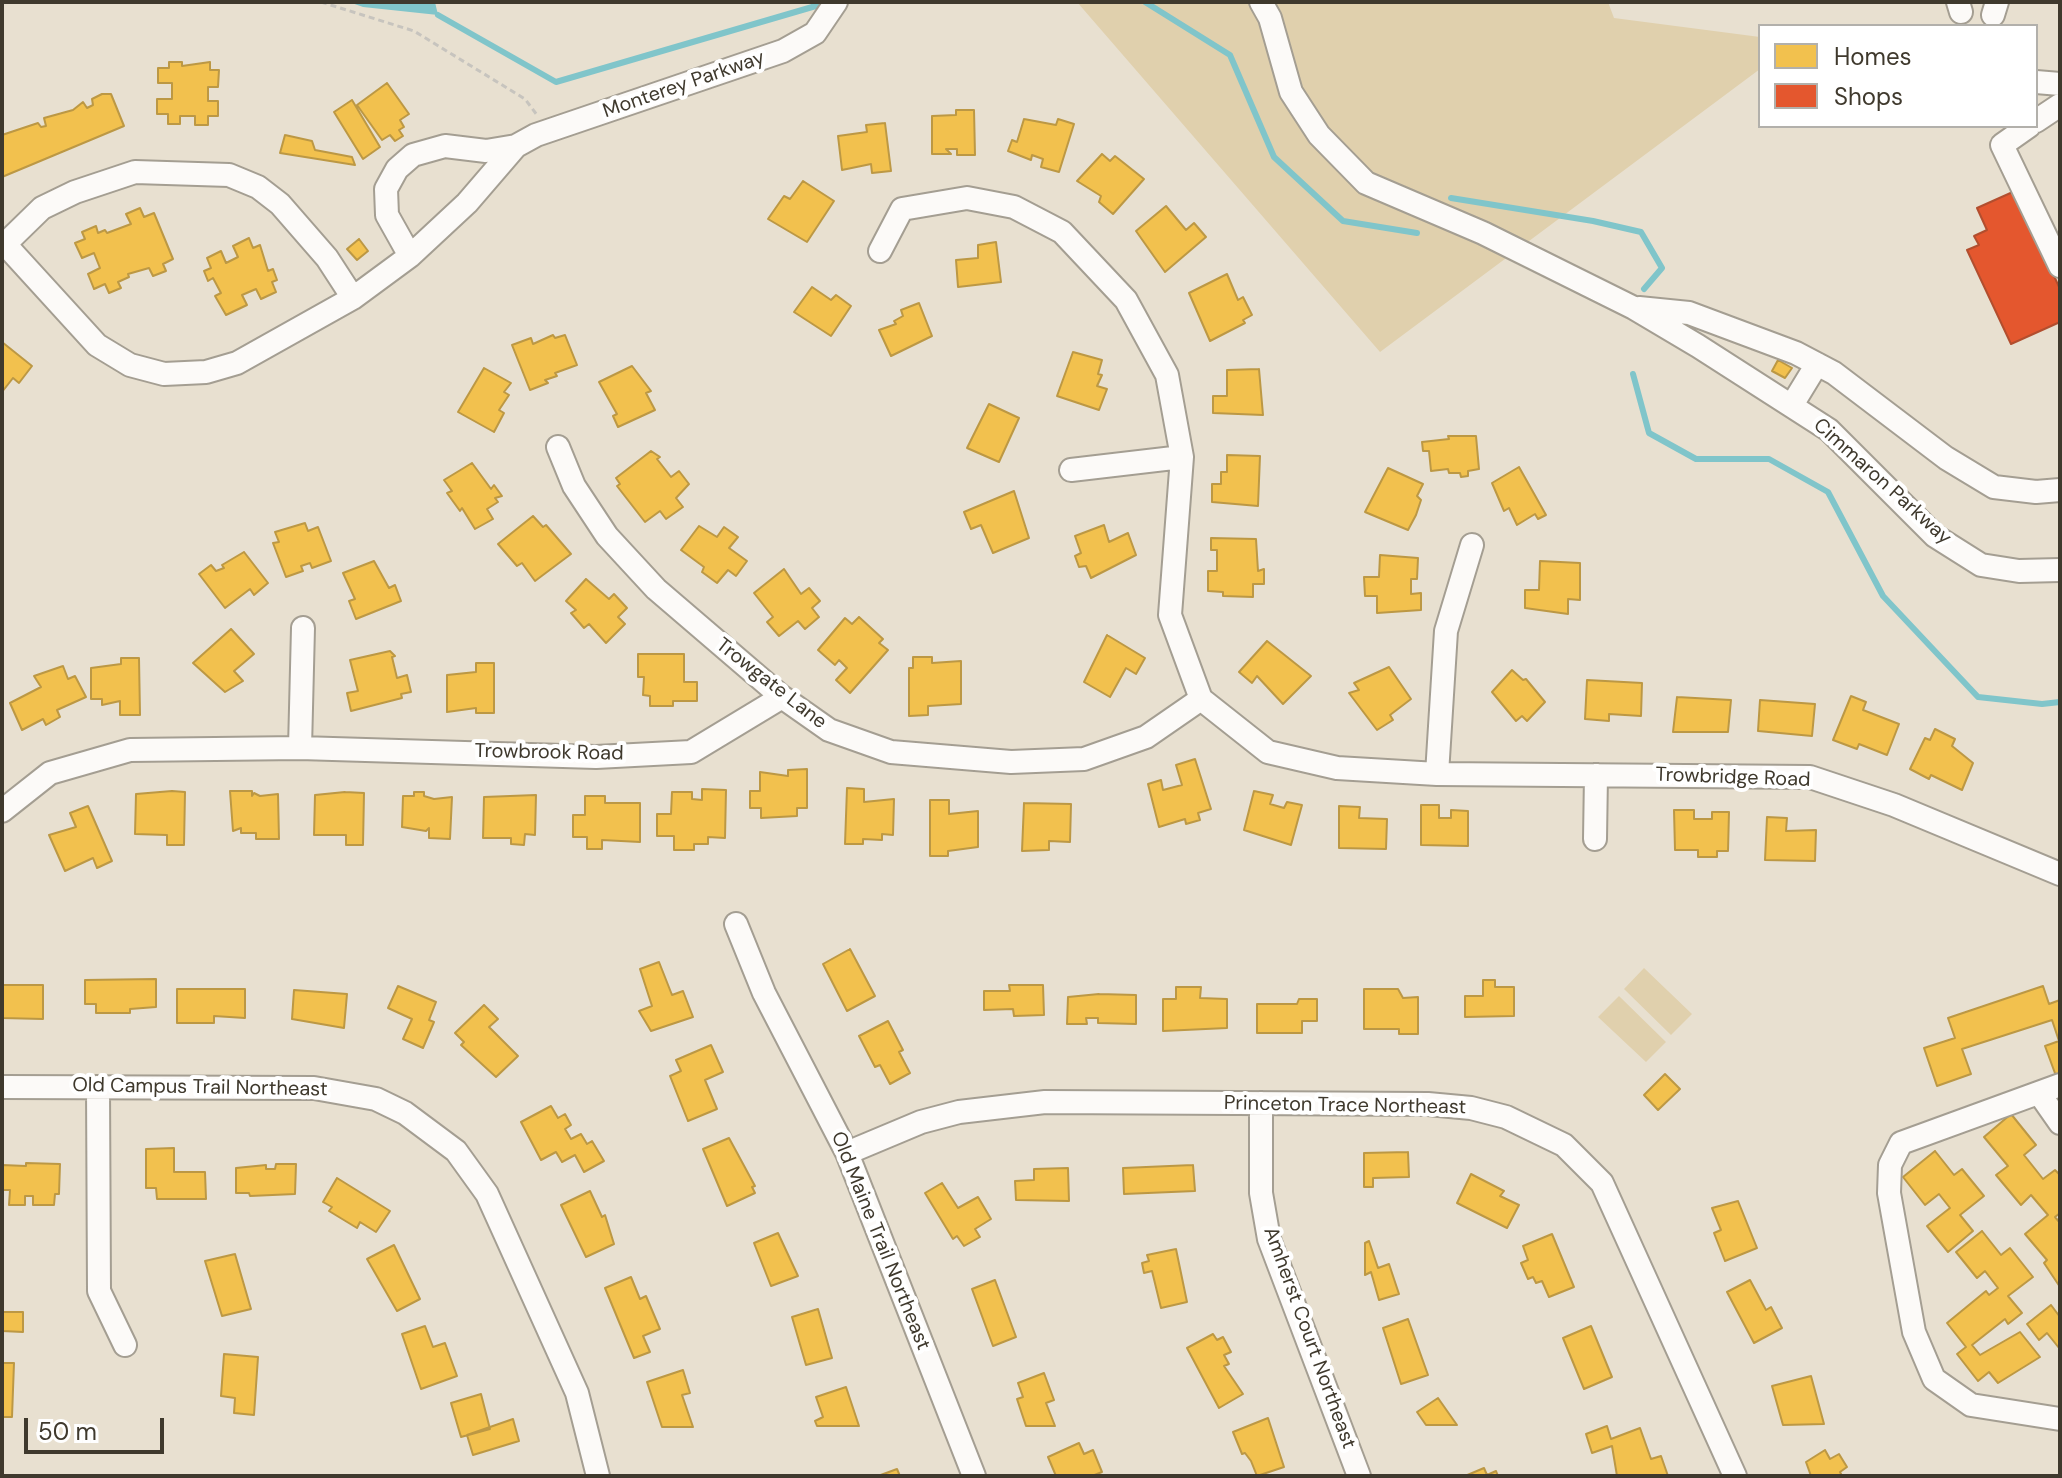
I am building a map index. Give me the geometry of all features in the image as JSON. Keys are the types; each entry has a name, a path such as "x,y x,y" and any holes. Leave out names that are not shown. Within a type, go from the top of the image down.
{"street":[{"name":"Cimmaron Parkway","path":"1261,2 1270,18 1291,92 1319,135 1366,183 1483,233 1634,308 1792,405 1829,430 1935,536 1981,565 2019,571 2060,570"},
{"name":"Monterey Parkway","path":"410,256 387,215 386,189 397,169 413,155 445,146 486,151 516,146 548,131 783,51 815,33 830,11"},
{"path":"2038,82 2060,84"},
{"path":"2038,120 2060,105"},
{"path":"2026,128 2002,145 2060,266"},
{"name":"Monterey Parkway","path":"353,298 327,258 280,204 258,187 229,175 135,172 75,192 42,208 3,244 97,345 130,365 164,374 206,372 237,363 353,298 410,256 467,203 516,146"},
{"path":"880,251 902,209 967,198 1014,207 1062,232 1126,300 1167,375 1182,457 1170,615 1201,699"},
{"name":"Cimmaron Parkway","path":"1634,308 1689,313 1817,364 1834,373 1946,458 1994,487 2036,492 2060,490"},
{"path":"1792,405 1817,364"},
{"name":"Trowgate Lane","path":"558,447 574,486 607,536 656,589 782,697 829,730 891,752 1011,762 1084,759 1146,737 1201,699"},
{"path":"1071,470 1182,457"},
{"path":"1437,774 1446,631 1472,545"},
{"path":"300,748 303,628"},
{"name":"Trowbrook Road","path":"2,811 50,773 130,750 300,748 596,757 691,752 782,697"},
{"name":"Trowbridge Road","path":"1201,699 1268,752 1337,768 1437,774 1810,777 1894,805 2060,874"},
{"path":"1595,839 1596,775"},
{"name":"Old Maine Trail Northeast","path":"736,924 764,993 847,1153 974,1476"},
{"name":"Old Campus Trail Northeast","path":"2,1087 314,1088 346,1091 396,1108 432,1130 456,1151 487,1194 577,1393 598,1476"},
{"path":"98,1087 99,1291 125,1345"},
{"path":"2060,1123 2049,1089 1901,1143 1890,1165 1889,1193 1914,1332 1934,1379 1971,1405 2060,1419"},
{"name":"Princeton Trace Northeast","path":"847,1153 921,1122 1000,1105 1045,1102 1428,1104 1471,1108 1517,1121 1564,1145 1583,1162 1615,1205 1735,1476"},
{"name":"Amherst Court Northeast","path":"1261,1103 1261,1193 1269,1239 1359,1476"}],"path":[{"path":"321,2 414,31 525,99 548,131"}],"shaded area":[{"path":"1077,2 1608,2 1614,18 1758,37 1758,70 1380,352"},
{"path":"1644,968 1692,1014 1671,1035 1624,989"},
{"path":"1619,996 1666,1042 1646,1062 1598,1017"}],"water":[{"path":"349,2 435,2 438,15 363,7"}],"building: Homes":[{"path":"169,62 182,62 182,66 210,62 210,70 219,70 218,87 208,87 208,101 218,101 218,116 208,116 208,125 195,125 195,116 180,116 180,124 168,124 168,114 157,114 157,99 172,99 172,83 158,83 158,68 169,68"},
{"path":"387,83 409,114 400,120 404,127 399,130 403,136 395,141 390,135 382,140 357,105"},
{"path":"111,94 124,126 2,177 2,135 38,123 41,127 46,126 44,118 73,110 83,102 87,108 93,105 92,99"},
{"path":"352,100 380,147 363,159 334,112"},
{"path":"956,110 974,110 975,155 957,155 957,149 946,149 951,154 932,154 932,116 956,115"},
{"path":"1024,119 1056,125 1058,119 1074,124 1059,172 1041,167 1043,159 1032,155 1031,160 1008,151 1012,140 1017,142"},
{"path":"885,123 891,171 872,173 871,164 842,170 838,136 867,132 866,125"},
{"path":"285,135 312,141 315,150 352,157 355,165 280,153"},
{"path":"1102,154 1110,161 1115,156 1144,179 1113,214 1099,202 1101,196 1077,181"},
{"path":"803,181 834,201 807,242 768,219 784,196 790,199"},
{"path":"1166,206 1186,230 1194,223 1206,237 1165,272 1136,231"},
{"path":"140,208 144,217 154,213 173,259 163,264 166,271 153,276 149,268 128,274 129,277 118,282 121,288 109,293 105,284 94,289 88,274 100,268 94,253 82,258 75,243 85,239 82,232 96,226 98,233 105,230 107,233 131,224 126,214"},
{"path":"249,238 253,248 260,245 268,271 273,269 277,280 272,282 276,292 261,299 256,289 242,295 247,305 226,315 215,296 221,293 213,278 208,281 204,271 211,268 207,258 221,251 226,263 238,257 233,246"},
{"path":"359,239 368,251 357,260 347,249"},
{"path":"996,242 1001,282 958,287 956,260 978,258 978,245"},
{"path":"1227,274 1238,300 1243,297 1252,315 1243,320 1245,323 1210,341 1189,293"},
{"path":"812,287 831,300 836,295 851,306 831,336 794,312"},
{"path":"919,303 932,336 891,356 879,330 896,324 894,321 903,316 901,310"},
{"path":"553,335 555,338 565,335 577,365 555,373 557,376 545,380 548,383 530,390 512,345 531,338 533,344"},
{"path":"2,342 32,366 19,383 13,378 2,392"},
{"path":"1073,352 1102,360 1098,374 1102,375 1097,386 1107,389 1099,410 1057,396"},
{"path":"1778,360 1792,368 1785,378 1772,371"},
{"path":"632,366 651,391 646,393 655,410 618,427 613,416 617,414 599,382"},
{"path":"484,368 511,383 504,392 509,395 499,410 504,413 494,432 458,412"},
{"path":"1259,369 1263,415 1213,413 1213,396 1227,396 1227,370"},
{"path":"989,404 1019,418 999,462 967,448"},
{"path":"1448,436 1476,436 1479,469 1468,471 1468,476 1461,477 1460,473 1449,473 1448,469 1431,471 1429,451 1423,451 1422,442 1449,439"},
{"path":"651,451 660,457 657,459 671,477 679,471 689,484 676,498 683,507 666,519 660,511 645,522 617,486 620,484 616,478"},
{"path":"1227,455 1260,456 1258,506 1212,502 1212,484 1221,484 1221,472 1227,472"},
{"path":"472,463 491,489 494,485 502,496 495,498 498,502 487,509 493,519 475,529 462,508 460,511 447,493 452,491 444,480"},
{"path":"1519,467 1546,515 1538,519 1535,514 1517,525 1509,508 1504,511 1492,483"},
{"path":"1388,468 1423,484 1417,496 1421,500 1408,530 1365,512"},
{"path":"1014,491 1029,538 993,553 981,525 971,529 964,512"},
{"path":"533,516 543,527 546,525 571,554 535,581 522,563 517,566 498,544"},
{"path":"305,523 308,531 318,527 331,561 312,568 310,563 301,566 303,571 286,577 273,543 279,542 275,532"},
{"path":"1104,525 1109,542 1128,533 1136,555 1091,578 1086,566 1079,567 1075,556 1081,553 1075,536"},
{"path":"699,526 717,537 724,527 738,537 729,548 747,561 736,576 728,570 717,583 702,572 704,567 681,550"},
{"path":"1211,538 1256,539 1258,571 1264,569 1264,584 1253,584 1253,597 1223,596 1223,592 1208,591 1208,571 1217,571 1217,550 1211,550"},
{"path":"244,552 268,583 254,595 250,589 225,608 199,574 211,565 216,571 224,568 222,565"},
{"path":"1380,555 1418,558 1417,579 1411,579 1411,594 1421,593 1421,610 1377,613 1377,596 1365,596 1364,577 1379,577"},
{"path":"374,561 389,588 395,585 401,601 356,619 349,601 355,599 343,573"},
{"path":"1540,561 1580,563 1580,600 1568,599 1568,614 1525,608 1525,590 1539,590"},
{"path":"784,569 801,594 809,588 820,601 812,608 819,617 805,629 798,621 779,636 767,622 773,617 754,593"},
{"path":"586,579 609,599 614,594 627,608 618,617 625,624 606,643 589,624 584,628 571,613 576,610 566,601"},
{"path":"859,617 883,639 879,643 888,650 850,693 836,680 847,668 839,660 835,665 818,650 845,618 852,624"},
{"path":"231,629 254,654 234,671 243,681 225,692 193,663"},
{"path":"1107,635 1145,658 1136,674 1126,668 1110,697 1084,682"},
{"path":"1267,641 1311,676 1283,704 1257,676 1252,683 1239,672"},
{"path":"390,651 395,656 392,657 397,678 407,675 411,692 401,694 402,698 351,711 347,693 358,691 350,660"},
{"path":"638,654 684,654 684,682 697,682 697,701 673,701 673,706 650,706 650,696 643,695 644,677 638,677"},
{"path":"913,657 932,657 932,663 961,661 961,704 928,706 928,715 909,716 909,668 913,668"},
{"path":"121,658 139,658 140,715 120,715 120,701 102,705 102,699 91,699 91,668 121,664"},
{"path":"476,663 494,663 494,713 476,713 476,708 447,712 447,675 476,672"},
{"path":"63,666 68,679 75,676 86,697 57,710 60,717 46,725 43,719 22,730 10,703 41,687 34,676"},
{"path":"1389,667 1411,699 1390,715 1393,720 1377,730 1349,693 1359,690 1354,683"},
{"path":"1512,670 1523,680 1526,679 1545,702 1527,721 1522,716 1516,721 1492,692"},
{"path":"1587,680 1642,683 1641,716 1609,714 1609,721 1585,719"},
{"path":"1851,696 1866,702 1863,710 1899,724 1887,755 1859,744 1857,749 1833,740"},
{"path":"1677,697 1731,700 1728,732 1673,732"},
{"path":"1760,700 1815,704 1812,736 1758,731"},
{"path":"1935,729 1955,739 1952,746 1973,763 1962,790 1910,769 1925,738 1930,740"},
{"path":"1195,759 1211,809 1198,813 1200,820 1186,824 1185,819 1159,827 1148,784 1161,780 1163,790 1182,785 1176,765"},
{"path":"807,769 807,808 797,808 797,816 761,818 761,808 750,808 750,791 760,791 760,772 788,776 788,770"},
{"path":"847,788 864,789 864,802 894,799 893,835 882,834 882,840 863,839 863,844 845,844"},
{"path":"702,789 726,790 725,838 708,837 708,844 694,844 694,850 674,850 674,836 657,836 657,814 671,814 672,792 692,792 692,799 702,800"},
{"path":"230,791 252,791 252,796 254,793 260,796 278,794 279,839 256,839 256,833 241,833 241,828 233,831"},
{"path":"1254,791 1273,795 1270,804 1284,808 1287,802 1302,805 1291,845 1244,830"},
{"path":"185,792 184,845 167,845 167,835 135,834 136,794"},
{"path":"414,792 424,792 424,796 434,799 452,797 450,839 429,838 429,828 426,831 402,827 403,796 414,796"},
{"path":"364,793 363,845 346,845 346,835 314,835 315,795"},
{"path":"536,795 535,835 525,834 524,845 511,844 511,838 483,838 484,797"},
{"path":"585,796 605,796 605,803 640,803 640,842 602,840 602,849 587,849 587,837 573,837 573,815 585,815"},
{"path":"930,800 949,800 949,814 978,811 978,847 948,851 948,856 930,856"},
{"path":"1024,803 1071,804 1070,842 1049,841 1049,850 1022,851"},
{"path":"1421,805 1439,805 1439,818 1451,818 1451,810 1468,811 1468,846 1421,845"},
{"path":"88,806 112,861 97,868 93,858 65,871 49,835 76,827 70,813"},
{"path":"1339,806 1360,807 1359,818 1387,819 1386,849 1339,848"},
{"path":"1674,810 1694,810 1694,819 1712,819 1712,812 1729,812 1728,851 1717,851 1717,857 1698,857 1698,850 1675,850"},
{"path":"1767,817 1787,818 1786,831 1816,830 1815,861 1765,860"},
{"path":"850,949 875,996 847,1011 823,964"},
{"path":"659,962 672,995 683,991 693,1017 651,1031 639,1011 652,1006 640,969"},
{"path":"156,979 156,1007 130,1009 130,1013 96,1013 96,1004 85,1004 85,980"},
{"path":"1483,980 1495,980 1495,987 1514,987 1514,1016 1465,1017 1465,996 1483,996"},
{"path":"2,985 43,985 43,1019 2,1018"},
{"path":"1009,985 1043,985 1044,1015 1014,1016 1013,1009 984,1010 984,991 1010,991"},
{"path":"398,986 436,1002 429,1020 434,1022 423,1048 403,1039 412,1019 388,1008"},
{"path":"2043,986 2049,1004 2060,1000 2060,1075 2056,1076 2045,1046 2059,1041 2052,1020 1962,1049 1971,1074 1937,1086 1924,1048 1955,1038 1948,1018"},
{"path":"1176,987 1201,987 1200,998 1227,999 1227,1028 1163,1031 1163,999 1176,999"},
{"path":"177,989 245,989 245,1018 214,1016 214,1023 177,1023"},
{"path":"1364,989 1398,989 1403,998 1418,997 1418,1034 1399,1034 1399,1029 1364,1029"},
{"path":"294,990 347,994 344,1028 292,1019"},
{"path":"1136,995 1136,1024 1098,1023 1098,1018 1086,1018 1087,1024 1067,1024 1068,997"},
{"path":"1299,999 1317,999 1317,1021 1302,1021 1302,1033 1257,1033 1257,1004 1297,1004"},
{"path":"484,1005 498,1019 489,1027 518,1056 496,1077 461,1045 464,1042 455,1033"},
{"path":"888,1021 903,1050 899,1052 910,1073 890,1084 880,1065 875,1067 859,1036"},
{"path":"711,1045 723,1072 705,1080 717,1109 688,1121 670,1076 681,1071 676,1060"},
{"path":"1665,1074 1680,1089 1658,1110 1644,1095"},
{"path":"551,1106 558,1118 565,1114 571,1125 565,1129 571,1139 581,1134 587,1144 592,1141 604,1161 584,1172 575,1155 562,1162 556,1152 541,1160 521,1122"},
{"path":"2011,1114 2036,1145 2024,1155 2043,1179 2055,1170 2060,1175 2060,1213 2055,1217 2060,1223 2060,1287 2044,1263 2047,1260 2025,1234 2048,1215 2031,1195 2021,1205 1996,1175 2008,1166 1984,1137"},
{"path":"729,1138 755,1186 752,1187 755,1193 727,1206 703,1149"},
{"path":"174,1148 174,1172 205,1172 206,1199 157,1199 156,1188 146,1188 146,1149"},
{"path":"1935,1151 1954,1175 1962,1169 1984,1196 1960,1215 1973,1231 1948,1252 1927,1226 1950,1208 1939,1194 1925,1205 1903,1177"},
{"path":"1408,1152 1409,1177 1373,1178 1373,1187 1364,1187 1364,1153"},
{"path":"26,1163 60,1164 59,1194 55,1194 54,1205 33,1205 33,1196 25,1196 25,1205 9,1205 10,1190 2,1190 2,1165 26,1166"},
{"path":"276,1164 296,1164 295,1194 250,1196 249,1193 236,1193 236,1168 266,1165 266,1169 275,1169"},
{"path":"1193,1165 1195,1191 1124,1194 1123,1168"},
{"path":"1068,1168 1069,1201 1016,1200 1015,1181 1034,1180 1034,1169"},
{"path":"1471,1174 1504,1191 1500,1196 1519,1205 1507,1228 1457,1203"},
{"path":"337,1178 390,1211 376,1232 360,1222 357,1228 329,1211 332,1207 323,1202"},
{"path":"942,1183 958,1208 978,1197 991,1219 975,1229 980,1237 964,1246 957,1236 953,1239 925,1193"},
{"path":"590,1191 602,1217 605,1215 614,1244 586,1257 561,1205"},
{"path":"1738,1201 1757,1248 1725,1261 1714,1233 1721,1230 1712,1208"},
{"path":"1982,1231 2001,1255 2010,1248 2033,1277 2008,1296 2022,1313 2008,1324 2005,1319 1972,1345 1980,1355 2020,1332 2040,1357 1998,1383 1989,1372 1978,1381 1957,1354 1966,1347 1947,1323 1986,1291 1989,1295 1998,1288 1985,1271 1977,1278 1956,1252"},
{"path":"778,1233 798,1276 771,1286 754,1243"},
{"path":"1552,1234 1574,1287 1549,1297 1542,1281 1536,1283 1533,1277 1528,1279 1521,1263 1528,1260 1523,1246"},
{"path":"1369,1241 1378,1268 1389,1264 1399,1294 1379,1300 1371,1272 1365,1275 1365,1243"},
{"path":"394,1245 420,1299 397,1311 367,1259"},
{"path":"1176,1249 1187,1302 1161,1308 1152,1271 1144,1273 1142,1263 1149,1261 1147,1255"},
{"path":"235,1254 251,1309 222,1316 205,1261"},
{"path":"631,1277 640,1299 646,1296 660,1329 643,1336 650,1352 634,1358 605,1288"},
{"path":"995,1280 1016,1337 993,1346 972,1289"},
{"path":"1750,1280 1766,1310 1771,1307 1782,1328 1754,1343 1727,1292"},
{"path":"2051,1305 2060,1317 2059,1348 2047,1333 2039,1340 2027,1324"},
{"path":"818,1309 832,1358 806,1365 792,1317"},
{"path":"2,1312 23,1312 23,1332 2,1331"},
{"path":"1408,1319 1428,1375 1401,1384 1383,1328"},
{"path":"425,1326 433,1347 445,1343 457,1376 421,1389 402,1334"},
{"path":"1591,1326 1612,1377 1584,1389 1563,1338"},
{"path":"1213,1334 1217,1340 1223,1337 1231,1352 1224,1355 1229,1364 1224,1366 1243,1394 1219,1408 1187,1348"},
{"path":"224,1354 258,1357 254,1415 234,1413 235,1398 221,1396"},
{"path":"2,1363 14,1363 12,1417 2,1417"},
{"path":"683,1370 690,1393 682,1395 693,1427 662,1427 647,1382"},
{"path":"1044,1373 1054,1400 1046,1403 1055,1426 1026,1426 1017,1399 1023,1397 1018,1383"},
{"path":"1811,1376 1824,1424 1783,1425 1772,1386"},
{"path":"846,1387 859,1426 817,1426 815,1421 823,1417 816,1397"},
{"path":"481,1394 490,1429 461,1437 451,1403"},
{"path":"1438,1398 1457,1425 1426,1425 1417,1412"},
{"path":"1268,1418 1284,1467 1257,1476 1251,1461 1245,1453 1242,1454 1233,1432"},
{"path":"513,1419 519,1441 473,1455 467,1435"},
{"path":"1607,1426 1611,1439 1640,1428 1651,1459 1661,1456 1668,1476 1617,1476 1612,1446 1592,1453 1586,1434"},
{"path":"1079,1443 1084,1454 1093,1450 1102,1472 1092,1476 1056,1476 1048,1457"},
{"path":"1825,1450 1830,1459 1839,1454 1847,1467 1840,1472 1842,1476 1811,1476 1806,1462"},
{"path":"1484,1468 1487,1475 1496,1471 1498,1476 1465,1476"},
{"path":"897,1469 900,1476 878,1476"}],"building: Shops":[{"path":"2015,191 2060,289 2060,322 2011,344 1967,250 1979,245 1974,236 1987,230 1977,208"}],"waterway":[{"path":"1145,2 1230,55 1274,157 1343,221 1417,233"},
{"path":"438,15 556,82 826,3"},
{"path":"1451,198 1641,232 1662,268 1644,289"},
{"path":"1633,374 1649,433 1696,459 1769,459 1828,492 1883,596 1978,697 2042,704 2060,702"}]}
